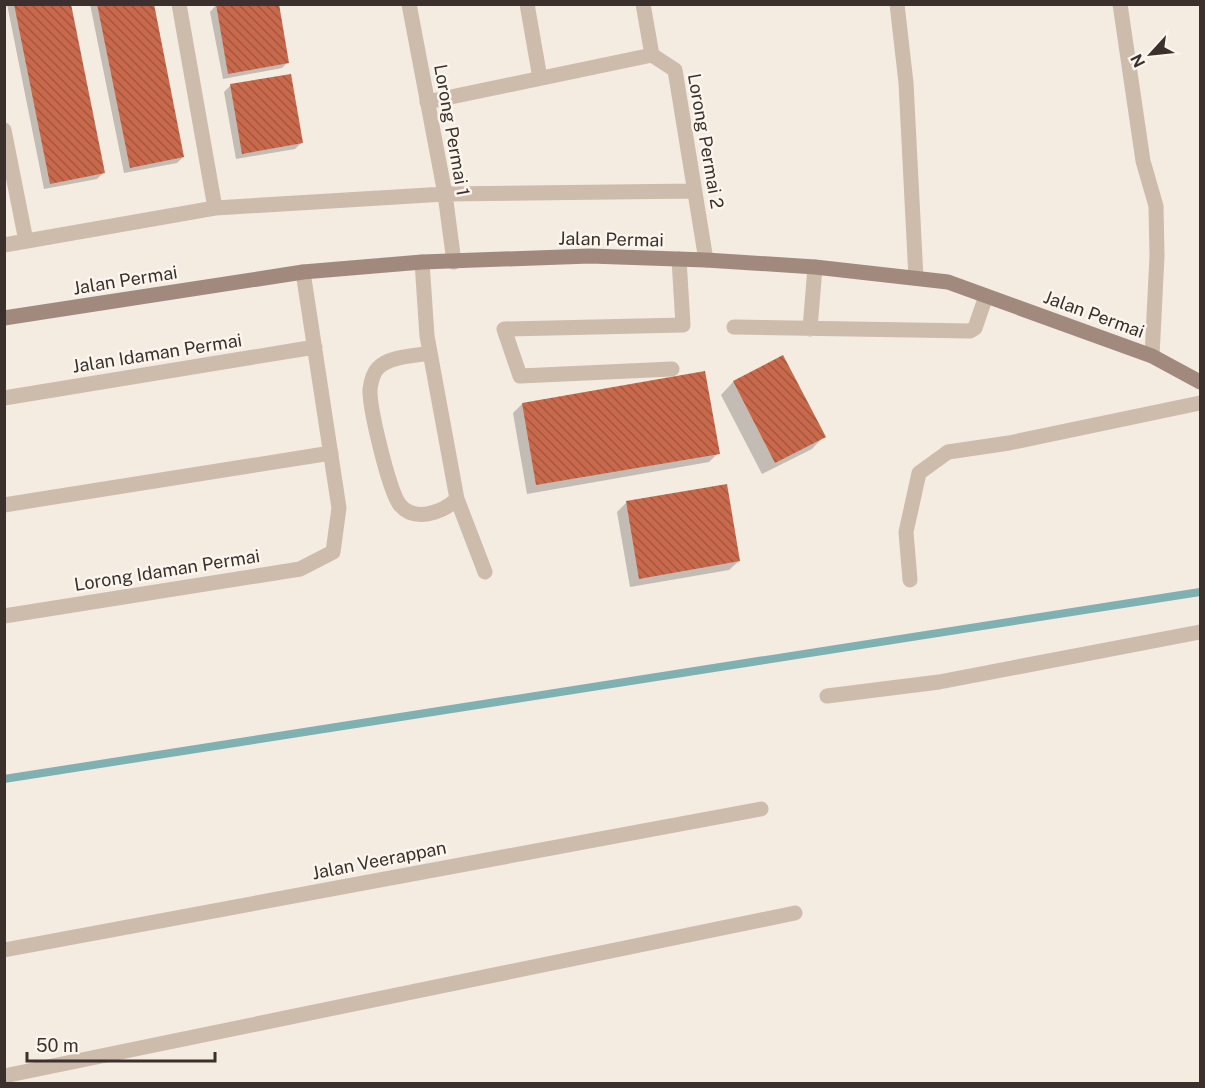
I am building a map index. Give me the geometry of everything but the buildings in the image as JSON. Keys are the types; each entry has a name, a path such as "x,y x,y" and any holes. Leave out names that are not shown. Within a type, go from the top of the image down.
{"street":[{"path":"179,4 215,208"},
{"name":"Lorong Permai 1","path":"409,4 445,194 454,262"},
{"path":"527,4 540,78"},
{"path":"427,102 652,55 643,4"},
{"path":"897,4 906,83 916,278"},
{"path":"1120,4 1143,161 1156,206 1157,256 1152,356"},
{"name":"Lorong Permai 2","path":"652,55 675,70 706,260"},
{"path":"4,130 26,241"},
{"path":"4,245 215,208 445,194 695,191"},
{"name":"Jalan Permai","path":"4,318 303,272 422,262 590,256 706,260 815,267 948,282 1152,356 1200,382"},
{"path":"672,369 520,376 504,329 683,325 679,259"},
{"path":"422,262 430,353 457,499 485,572"},
{"path":"810,328 815,267"},
{"path":"4,505 331,453 303,272"},
{"path":"734,327 970,331 975,328 986,296"},
{"name":"Jalan Idaman Permai","path":"4,398 315,347"},
{"path":"430,353 380,366 374,374 370,391 376,424 387,470 400,504 414,514 426,514 448,507 457,499"},
{"path":"910,580 906,532 919,473 948,452 1009,443 1200,403"},
{"name":"Lorong Idaman Permai","path":"4,616 300,569 333,552 339,508 331,453"},
{"path":"827,696 939,682 1200,632"},
{"name":"Jalan Veerappan","path":"4,950 761,809"},
{"path":"4,1076 795,914"}],"waterway":[{"path":"4,779 1200,592"}]}
